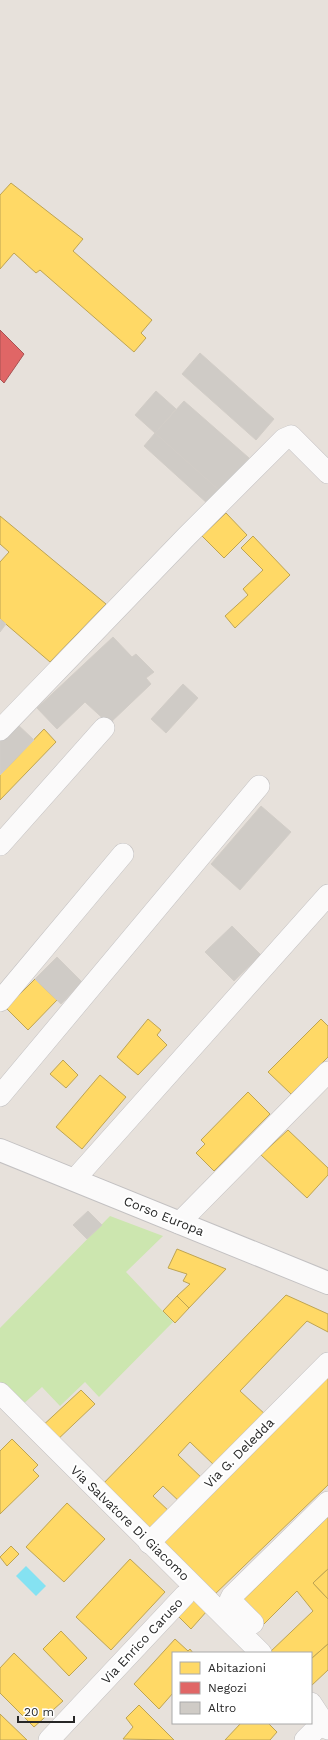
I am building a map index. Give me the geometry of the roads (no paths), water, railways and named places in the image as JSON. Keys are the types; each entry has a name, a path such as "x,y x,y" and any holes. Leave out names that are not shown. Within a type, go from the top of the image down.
{"main road":[{"name":"Corso Europa","path":"0,1150 328,1283"}],"street":[{"path":"0,730 191,531 284,438 291,436 328,473"},
{"path":"0,845 104,728"},
{"path":"0,1096 259,786"},
{"path":"0,1001 123,854"},
{"path":"74,1180 328,895"},
{"path":"179,1222 328,1072"},
{"name":"Via G. Deledda","path":"149,1543 328,1363"},
{"name":"Via Salvatore Di Giacomo","path":"0,1393 260,1652"},
{"path":"253,1623 230,1600 232,1596 328,1502"},
{"name":"Via Enrico Caruso","path":"49,1740 185,1595"},
{"path":"305,1740 326,1726 312,1705"}],"water":[{"path":"26,1566 46,1586 36,1596 16,1576"}]}
